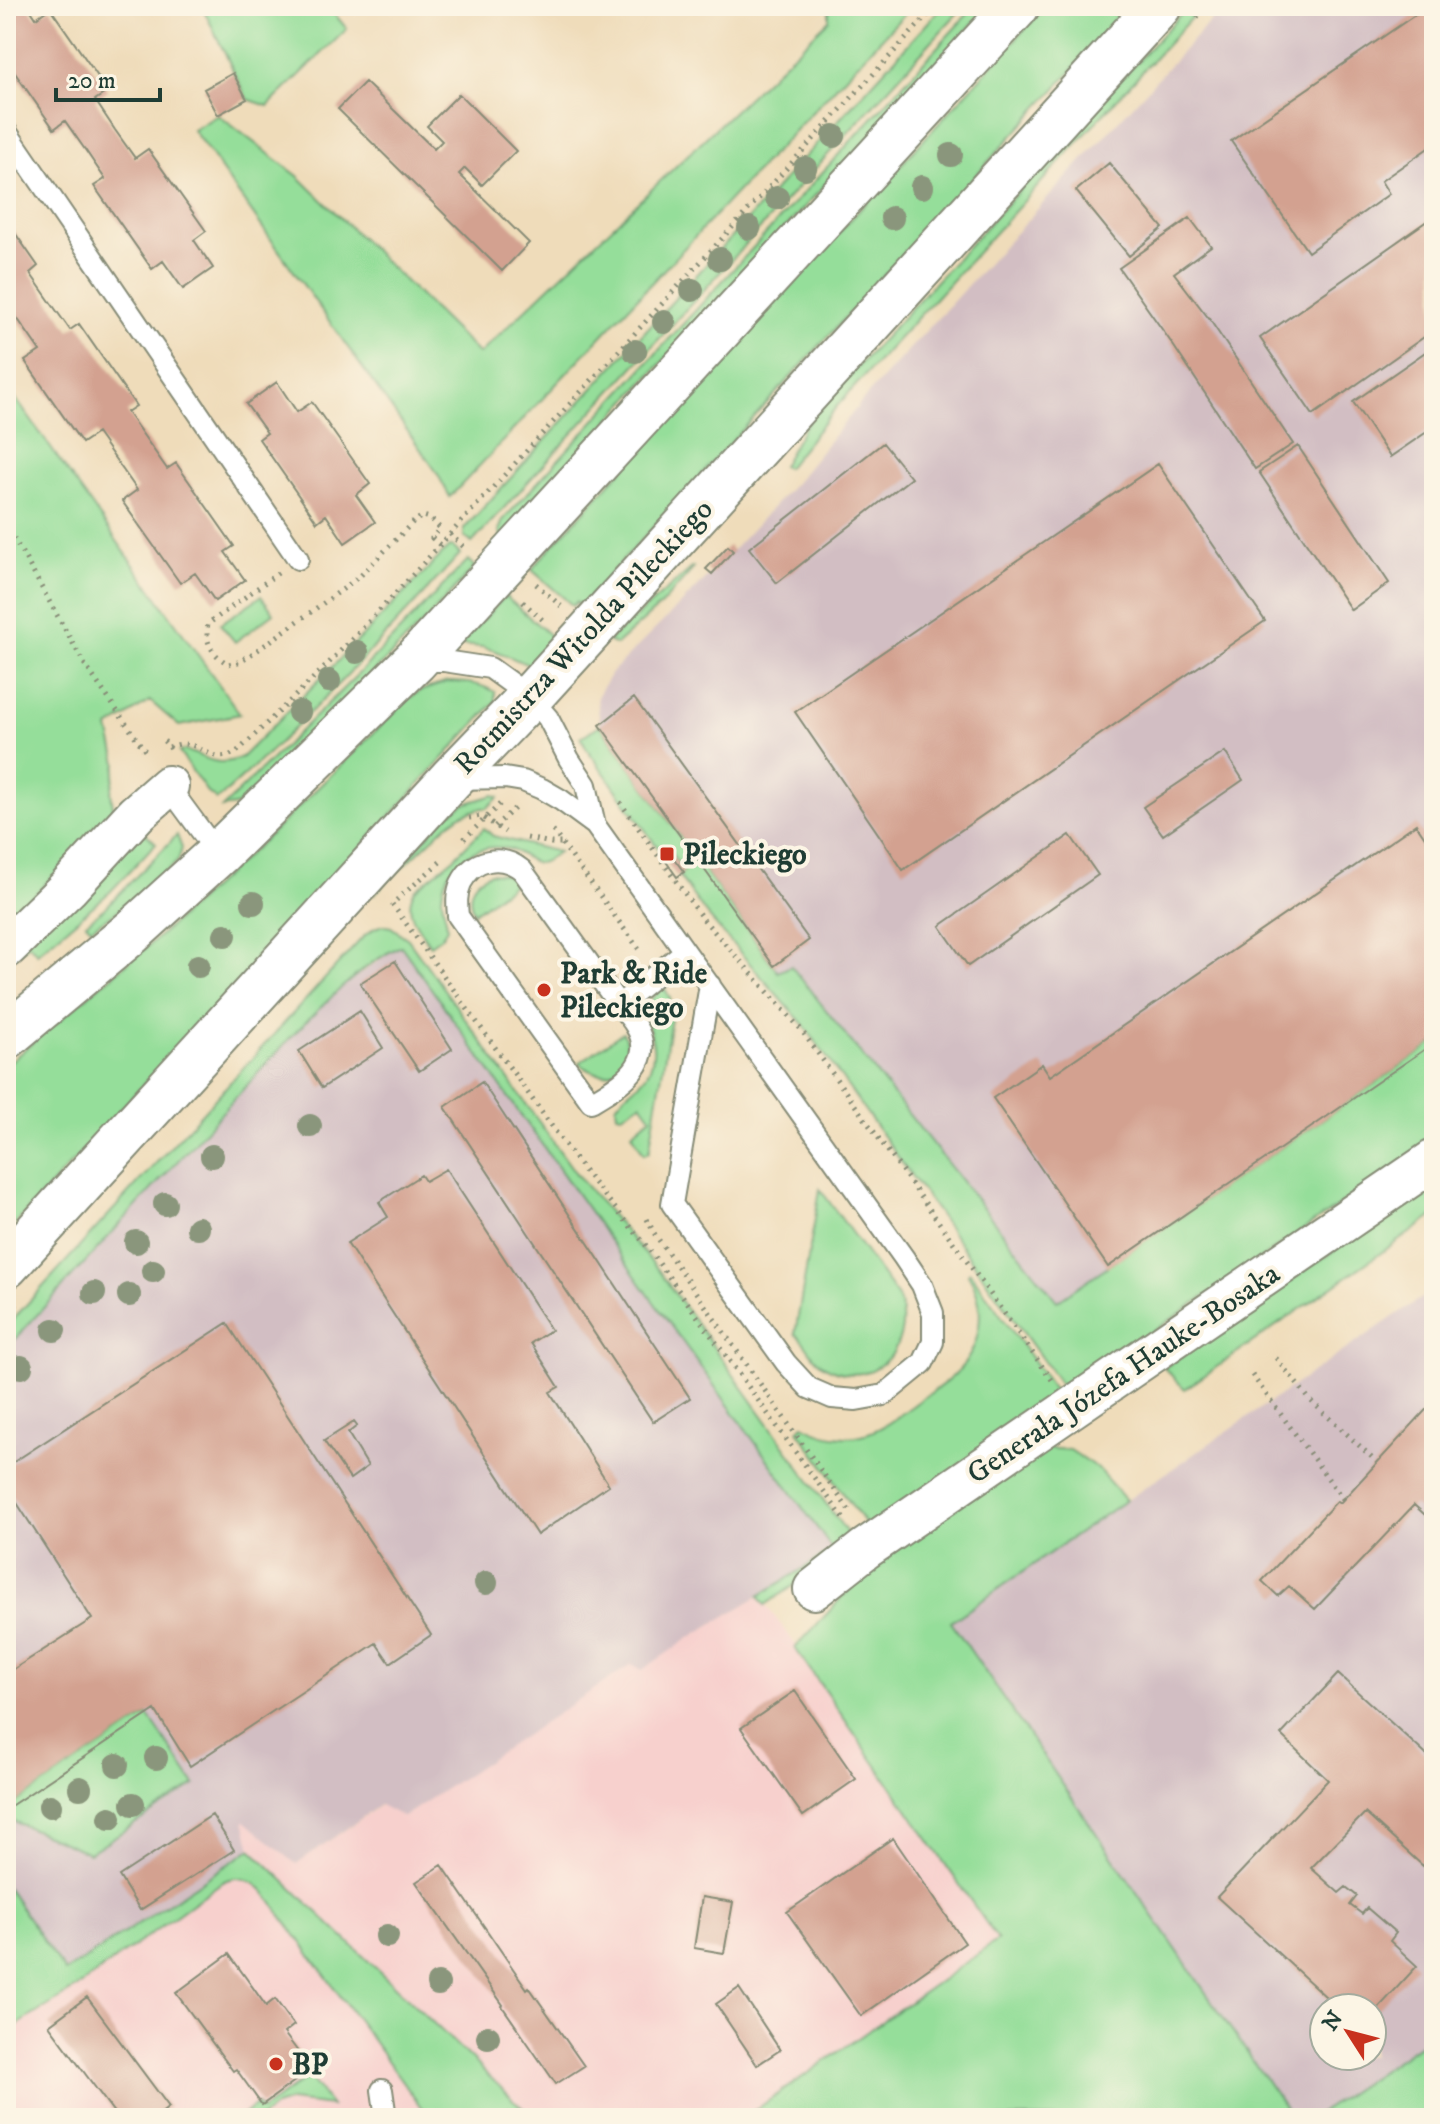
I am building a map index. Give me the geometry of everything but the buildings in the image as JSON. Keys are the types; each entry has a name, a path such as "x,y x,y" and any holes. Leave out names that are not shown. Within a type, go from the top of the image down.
{"main road":[{"path":"6,1037 132,932 218,854 415,661 1017,6"},
{"name":"Rotmistrza Witolda Pileckiego","path":"6,1266 451,779 530,697 1159,6"}],"street":[{"path":"6,948 68,888 136,814 158,762"},
{"name":"Generała Józefa Hauke-Bosaka","path":"814,1589 865,1549 1434,1160"}],"lane":[{"path":"6,131 298,559"},
{"path":"415,661 444,661 490,668 530,697 548,718 586,785 595,825"},
{"path":"158,762 218,854"},
{"path":"451,779 505,778 523,781 552,795 595,825 710,985 922,1285 933,1313 933,1342 923,1363 884,1395 856,1400 832,1398 809,1388 786,1363 672,1204 710,985"},
{"path":"485,860 501,860 514,863 522,870 619,1005 637,1028 641,1042 638,1064 611,1091 591,1102 458,916 456,900 460,885 471,869 485,860"},
{"path":"619,1005 685,951"},
{"path":"382,2090 386,2118"}],"path":[{"path":"158,762 184,744 213,756 232,756 327,665 936,6"},
{"path":"298,559 208,624 208,645 219,658 228,664 238,662 343,589 423,516 430,518 440,528 432,538 440,545"},
{"path":"6,524 85,665 124,721"},
{"path":"6,562 11,533"},
{"path":"534,582 564,609"},
{"path":"519,598 549,625"},
{"path":"611,791 702,918 799,1027 1072,1408"},
{"path":"464,840 503,801"},
{"path":"495,826 516,807 527,806"},
{"path":"441,860 392,904 584,1171 645,1244 865,1549"},
{"path":"1276,1358 1311,1401 1377,1462"},
{"path":"1252,1375 1343,1499"}],"shaded area":[{"path":"1224,6 1434,6 1434,1043 1057,1301 792,966 778,973 600,725 597,697 611,673 698,587 795,483 869,393"},
{"path":"401,946 834,1551 697,1633 642,1670 632,1664 403,1817 380,1805 296,1864 244,1820 251,1849 64,1972 6,1886 6,1349 290,1038 333,995"},
{"path":"1434,1289 1434,2035 1388,2066 1388,1992 1308,1992 1308,2072 1380,2072 1312,2118 1292,2118 951,1621"},
{"path":"759,1596 998,1940 744,2118 533,2118 255,1853 439,2118 6,2118 6,2032 75,1989 244,1819 296,1864 381,1805 403,1817 632,1663 642,1669"}],"green space":[{"path":"202,6 328,6 347,29 268,106 247,99"},
{"path":"829,6 912,6 450,497 436,471 193,130 218,115 298,176 479,354 829,20"},
{"path":"943,6 964,6 472,543 464,536 464,529"},
{"path":"975,6 989,6 502,537 499,531 503,520"},
{"path":"1046,6 1131,6 581,606 576,602 573,606 532,570 535,565"},
{"path":"1188,6 1202,6 837,406 787,468 782,466 804,427 818,410"},
{"path":"6,385 240,714 179,726 150,701 109,728 117,763 111,792 114,814 6,924"},
{"path":"449,547 460,554 342,680 217,800 207,792 179,752 185,750 219,762 242,757"},
{"path":"468,560 475,567 427,619 245,800 222,808 362,670"},
{"path":"693,567 661,605 616,645 608,641"},
{"path":"261,596 274,613 235,642 220,624"},
{"path":"505,596 552,637 530,663 482,647 460,645"},
{"path":"448,682 489,689 495,692 495,702 6,1234 6,1065 156,939 275,830 407,700 420,691"},
{"path":"600,725 778,972 791,966 1057,1301 1434,1043 1434,1141 1065,1391 803,1024 706,914 679,876 684,871 667,848 661,852 587,749 581,737"},
{"path":"494,795 499,797 487,808 461,815 447,825 373,895 445,817 464,804"},
{"path":"139,827 156,843 110,892 37,953 29,944 6,964"},
{"path":"484,828 493,836 558,852 539,863 513,850 497,847 485,848 464,858 455,865 444,885 442,901 447,928 430,945 413,919 411,898 415,890"},
{"path":"177,835 182,848 178,861 135,900 91,928 86,923"},
{"path":"490,873 504,874 516,882 474,913 470,900 474,884"},
{"path":"383,925 408,939 577,1175 656,1267 855,1544 765,1605 759,1596 833,1550 401,946 356,975 290,1038 6,1349 6,1327 364,936"},
{"path":"664,987 670,998 672,1013 649,1152 644,1154 632,1133 651,1117 641,1103 622,1115 617,1114 616,1106 650,1068 653,1044 648,1006"},
{"path":"623,1032 627,1044 626,1055 617,1070 599,1073 579,1063"},
{"path":"1434,1181 1434,1216 1185,1389 1164,1368"},
{"path":"820,1189 898,1297 902,1314 897,1345 878,1367 864,1373 831,1369 814,1357 795,1334"},
{"path":"970,1272 1062,1401 871,1532 798,1430 803,1425 839,1437 870,1433 950,1379 971,1353 979,1326 978,1299 968,1274"},
{"path":"1044,1448 1070,1450 1097,1468 1126,1500 951,1622 1292,2118 744,2118 998,1940 795,1648 862,1576 890,1552"},
{"path":"148,1715 195,1785 89,1853 6,1818 6,1809"},
{"path":"251,1849 533,2118 429,2118 263,1890 244,1879 233,1878 222,1882 75,1989 6,2032 6,1886 65,1972"},
{"path":"1434,2035 1434,2118 1312,2118 1380,2072 1388,2072 1388,2066"},
{"path":"309,2076 331,2106 290,2101 276,2106 261,2118 239,2118 257,2104 262,2110"}],"place":[{"name":"Pileckiego","path":"667,854"},
{"name":"Park & Ride Pileckiego","path":"544,990"},
{"name":"BP","path":"276,2064"}]}
